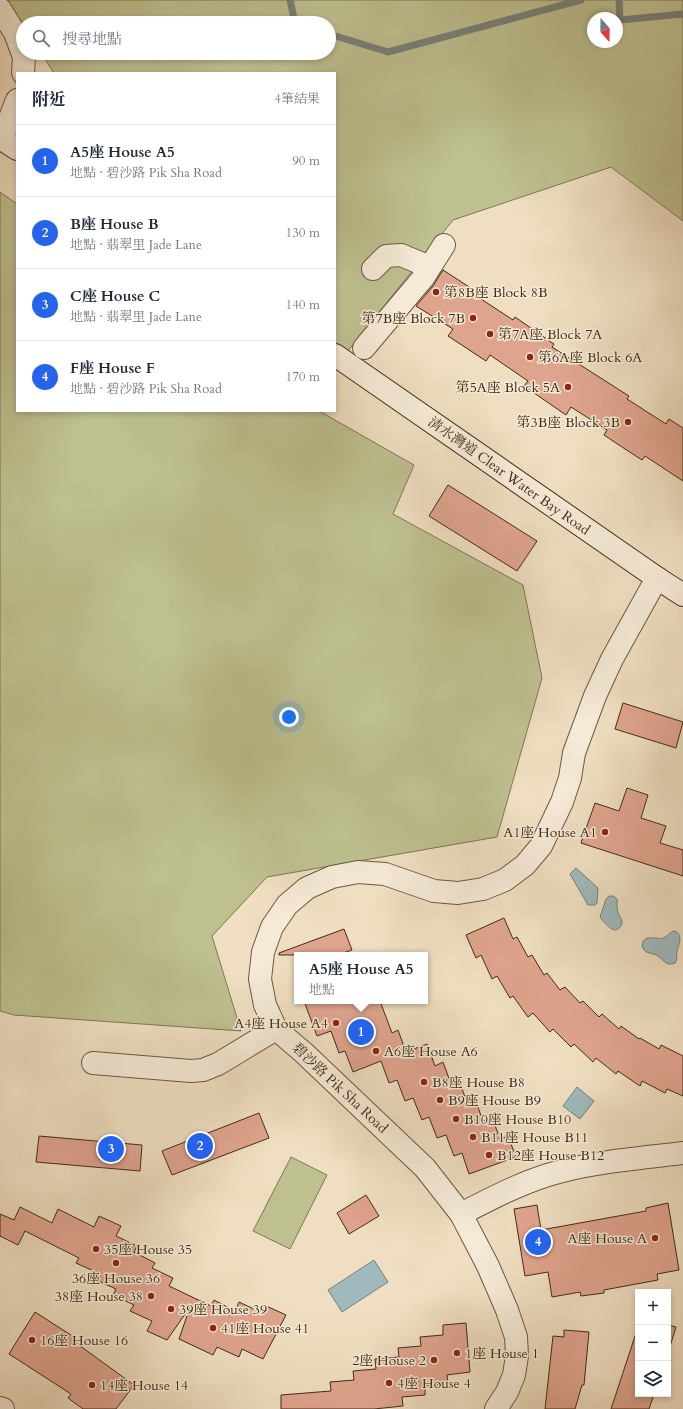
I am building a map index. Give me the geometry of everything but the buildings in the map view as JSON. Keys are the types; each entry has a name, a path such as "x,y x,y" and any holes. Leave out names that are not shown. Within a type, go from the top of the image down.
{"street":[{"path":"0,9 16,36"},
{"path":"23,72 24,60"},
{"path":"6,142 16,104"},
{"path":"364,348 423,278 444,245"},
{"path":"373,269 386,256 401,255 430,267"},
{"name":"清水灣道 Clear Water Bay Road","path":"336,356 656,578 683,595"},
{"name":"碧沙路 Pik Sha Road","path":"496,1409 507,1392 514,1375 517,1356 516,1337 507,1310 488,1266 461,1214 425,1168 304,1053 276,1029 265,1005 262,992 260,979 263,952 272,927 287,905 307,888 332,877 358,872 385,874 434,891 458,893 483,890 506,880 525,865 541,846 562,802 570,778 574,753 595,696 612,659 656,578"},
{"path":"93,1063 191,1071 203,1070 218,1064 276,1029"},
{"path":"461,1214 497,1195 529,1181 562,1171 596,1164 683,1153"}],"green space":[{"path":"7,0 683,0 683,221 611,167 453,220 343,357 336,351 336,72 53,72 46,60 336,60 336,16 17,16"},
{"path":"0,192 16,203 16,412 321,412 414,465 393,514 523,585 542,678 497,837 267,877 212,936 241,1031 14,1015 0,1011"},
{"path":"291,1157 327,1175 290,1249 253,1231"}],"water":[{"path":"576,868 598,888 597,903 595,905 588,905 570,874"},
{"path":"609,896 613,896 617,899 617,910 622,921 621,926 615,930 609,927 600,917 606,899"},
{"path":"673,931 678,933 680,938 675,963 669,964 658,956 646,952 643,949 643,941 647,938 660,939"},
{"path":"577,1087 594,1101 580,1119 563,1106"},
{"path":"374,1260 388,1282 342,1312 328,1290"}],"waterway":[{"path":"290,0 293,16"},
{"path":"336,36 388,52 581,0"},
{"path":"619,0 620,20 683,14"}],"place":[{"name":"第8B座 Block 8B","path":"436,292"},
{"name":"第7B座 Block 7B","path":"473,318"},
{"name":"第7A座 Block 7A","path":"490,334"},
{"name":"第6A座 Block 6A","path":"530,357"},
{"name":"第5A座 Block 5A","path":"568,387"},
{"name":"第3B座 Block 3B","path":"628,422"},
{"name":"A1座 House A1","path":"605,832"},
{"name":"A4座 House A4","path":"336,1023"},
{"name":"A5座 House A5","path":"361,1032"},
{"name":"A6座 House A6","path":"376,1051"},
{"name":"B8座 House B8","path":"424,1082"},
{"name":"B9座 House B9","path":"440,1100"},
{"name":"B10座 House B10","path":"456,1119"},
{"name":"B11座 House B11","path":"473,1137"},
{"name":"B座 House B","path":"200,1146"},
{"name":"C座 House C","path":"111,1149"},
{"name":"B12座 House B12","path":"489,1155"},
{"name":"A座 House A","path":"655,1238"},
{"name":"F座 House F","path":"538,1242"},
{"name":"35座 House 35","path":"96,1249"},
{"name":"36座 House 36","path":"116,1263"},
{"name":"38座 House 38","path":"151,1296"},
{"name":"39座 House 39","path":"171,1309"},
{"name":"41座 House 41","path":"213,1328"},
{"name":"16座 House 16","path":"32,1340"},
{"name":"1座 House 1","path":"457,1353"},
{"name":"2座 House 2","path":"434,1360"},
{"name":"4座 House 4","path":"389,1383"},
{"name":"14座 House 14","path":"92,1385"}]}
